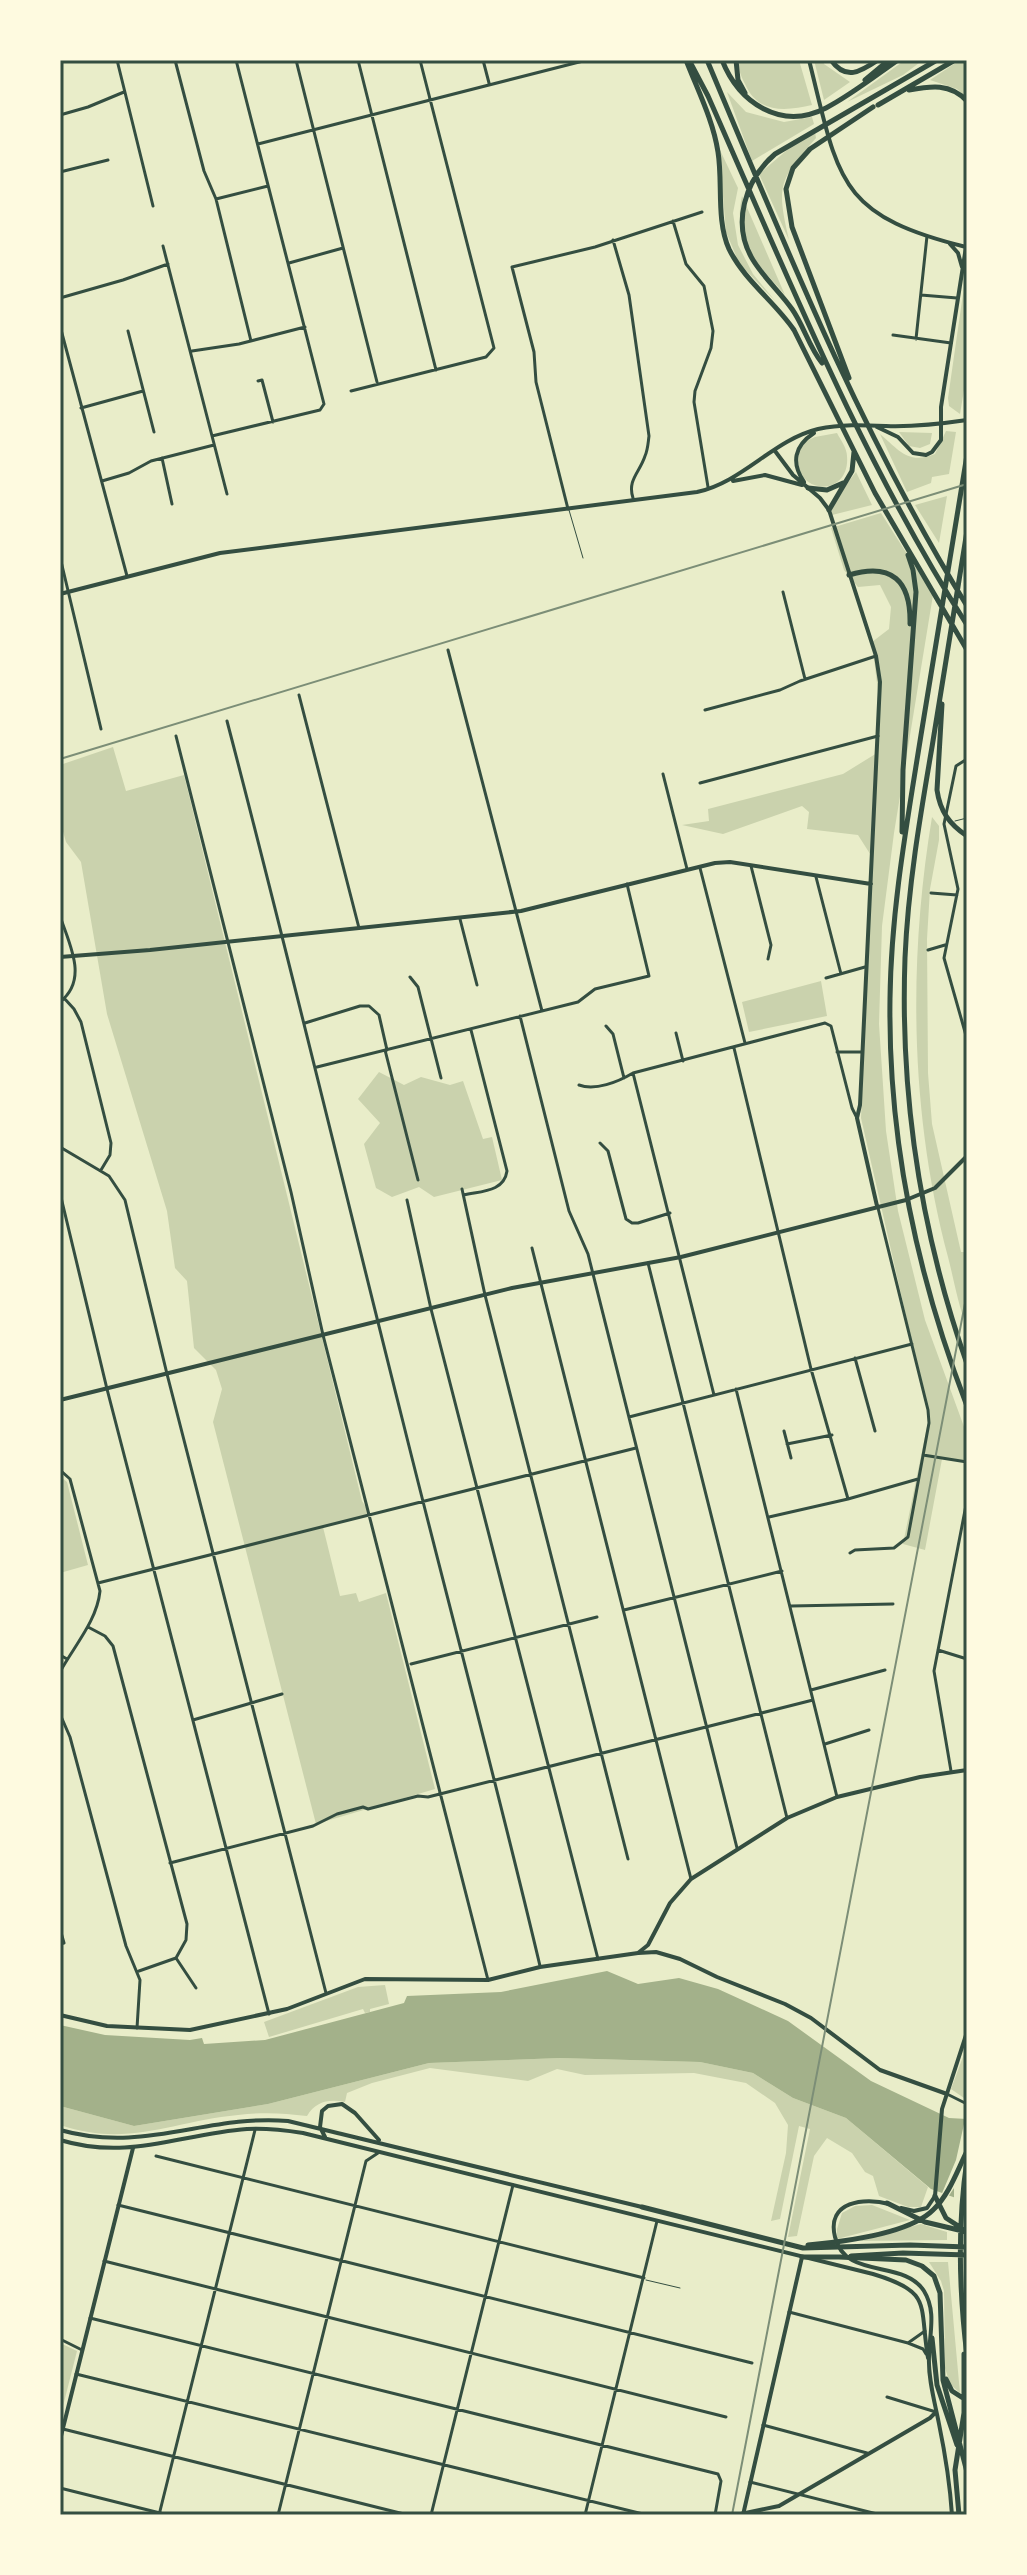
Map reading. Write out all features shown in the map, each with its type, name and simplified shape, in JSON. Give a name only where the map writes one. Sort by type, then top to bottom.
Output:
[{"type":"highway","points":[[687,60],[713,106],[829,371],[891,498],[928,565],[967,625]]},
{"type":"highway","points":[[687,60],[714,131],[720,170],[722,218],[728,246],[741,269],[779,309],[794,330],[909,558],[915,581],[902,792],[902,848]]},
{"type":"highway","points":[[707,60],[786,248],[860,409],[914,514],[967,606]]},
{"type":"highway","points":[[722,60],[738,89],[760,108],[785,116],[813,113],[826,108],[898,60]]},
{"type":"highway","points":[[736,60],[738,80],[760,108]]},
{"type":"highway","points":[[831,60],[838,69],[851,74],[859,73],[878,60]]},
{"type":"highway","points":[[862,84],[889,60]]},
{"type":"highway","points":[[829,371],[814,352],[792,309],[748,252],[743,231],[743,206],[750,185],[767,161],[788,146],[934,60]]},
{"type":"highway","points":[[860,409],[792,227],[786,189],[793,168],[810,149],[955,60]]},
{"type":"highway","points":[[904,91],[929,86],[946,88],[967,101]]},
{"type":"highway","points":[[829,510],[852,471],[854,451]]},
{"type":"highway","points":[[967,455],[902,848],[893,923],[890,1020],[893,1095],[906,1192],[926,1283],[967,1406]]},
{"type":"highway","points":[[808,488],[820,491],[834,489],[847,480]]},
{"type":"highway","points":[[887,515],[967,650]]},
{"type":"highway","points":[[967,531],[915,854],[906,950],[907,1082],[920,1187],[951,1314],[967,1364]]},
{"type":"highway","points":[[849,575],[879,571],[896,578],[907,592],[910,627],[906,725]]},
{"type":"highway","points":[[943,679],[937,790],[943,812],[950,823],[967,836]]},
{"type":"highway","points":[[791,2244],[840,2241],[923,2218],[939,2203],[967,2151]]},
{"type":"highway","points":[[959,2515],[955,2475],[966,2404],[960,2263],[967,2160]]},
{"type":"highway","points":[[935,2196],[946,2218],[967,2232]]},
{"type":"highway","points":[[887,2203],[925,2222],[967,2232]]},
{"type":"highway","points":[[642,2207],[815,2248],[967,2246]]},
{"type":"highway","points":[[839,2257],[903,2253],[967,2255]]},
{"type":"highway","points":[[802,2257],[896,2258],[928,2270],[940,2293],[942,2367],[967,2470]]},
{"type":"highway","points":[[964,2333],[967,2356]]},
{"type":"highway","points":[[932,2338],[937,2385],[967,2470]]},
{"type":"highway","points":[[942,2367],[952,2391],[966,2404]]},
{"type":"street","points":[[117,60],[153,206]]},
{"type":"street","points":[[175,60],[204,171],[216,199],[251,341]]},
{"type":"street","points":[[212,436],[320,410],[324,406],[236,60]]},
{"type":"street","points":[[296,60],[377,384]]},
{"type":"street","points":[[358,60],[436,370]]},
{"type":"street","points":[[351,391],[482,358],[492,352],[494,340],[476,285],[420,60]]},
{"type":"street","points":[[483,60],[489,85]]},
{"type":"street","points":[[258,144],[587,60]]},
{"type":"street","points":[[809,60],[840,171],[853,192],[871,210],[893,224],[967,245],[940,424],[941,440],[926,455],[913,453],[887,429]]},
{"type":"street","points":[[60,115],[125,92]]},
{"type":"street","points":[[60,172],[108,160]]},
{"type":"street","points":[[216,199],[268,186]]},
{"type":"street","points":[[568,509],[536,382],[534,352],[512,267],[702,212]]},
{"type":"street","points":[[673,221],[686,264],[704,286],[711,318],[711,348],[694,402],[709,489]]},
{"type":"street","points":[[916,339],[927,236]]},
{"type":"street","points":[[613,240],[629,295],[649,436],[645,458],[629,488],[633,498]]},
{"type":"street","points":[[948,242],[958,253],[963,271]]},
{"type":"street","points":[[163,246],[227,494]]},
{"type":"street","points":[[288,263],[343,248]]},
{"type":"street","points":[[60,298],[168,264]]},
{"type":"street","points":[[921,295],[959,299]]},
{"type":"street","points":[[60,326],[127,576]]},
{"type":"street","points":[[191,352],[305,327]]},
{"type":"street","points":[[128,331],[154,432]]},
{"type":"street","points":[[893,335],[951,343]]},
{"type":"street","points":[[258,381],[262,380],[273,422]]},
{"type":"street","points":[[81,408],[143,391]]},
{"type":"street","points":[[722,484],[805,434],[830,428],[872,425],[887,429],[967,420]]},
{"type":"street","points":[[808,488],[797,468],[796,452],[806,438],[830,428]]},
{"type":"street","points":[[102,481],[162,458],[214,445]]},
{"type":"street","points":[[775,451],[793,475],[829,510],[876,656],[880,682],[857,1118]]},
{"type":"street","points":[[162,458],[172,504]]},
{"type":"street","points":[[60,594],[220,553],[709,489],[745,477],[765,475],[783,478],[808,488]]},
{"type":"street","points":[[60,557],[101,729]]},
{"type":"street","points":[[783,592],[805,679]]},
{"type":"street","points":[[448,650],[542,1011]]},
{"type":"street","points":[[705,710],[780,690],[876,656]]},
{"type":"street","points":[[299,695],[359,928]]},
{"type":"street","points":[[227,721],[496,1780],[540,1967]]},
{"type":"street","points":[[176,736],[291,1192],[323,1335],[488,1980]]},
{"type":"street","points":[[700,783],[878,736]]},
{"type":"street","points":[[967,759],[956,766],[944,824],[958,881],[945,945],[946,966],[967,1039]]},
{"type":"street","points":[[663,774],[687,869]]},
{"type":"street","points":[[60,957],[283,937],[515,911],[722,862],[871,884]]},
{"type":"street","points":[[699,866],[745,1043]]},
{"type":"street","points":[[751,866],[771,945],[768,959]]},
{"type":"street","points":[[816,875],[841,974]]},
{"type":"street","points":[[316,1067],[578,1002],[595,989],[649,976],[627,884]]},
{"type":"street","points":[[931,893],[957,895]]},
{"type":"street","points":[[60,916],[73,956],[76,977],[62,1000],[74,1009],[81,1022],[111,1143],[110,1155],[101,1170]]},
{"type":"street","points":[[459,917],[477,985]]},
{"type":"street","points":[[928,950],[945,945]]},
{"type":"street","points":[[826,978],[865,967]]},
{"type":"street","points":[[410,977],[418,987],[441,1078]]},
{"type":"street","points":[[305,1023],[360,1006],[369,1006],[379,1015],[418,1180]]},
{"type":"street","points":[[520,1016],[569,1211],[593,1272],[737,1848]]},
{"type":"street","points":[[579,1085],[588,1089],[633,1073],[829,1023],[857,1118],[929,1417],[910,1532],[904,1543],[889,1549],[855,1550],[850,1553]]},
{"type":"street","points":[[606,1026],[613,1034],[624,1078]]},
{"type":"street","points":[[464,1195],[497,1187],[506,1176],[471,1029]]},
{"type":"street","points":[[676,1033],[683,1061]]},
{"type":"street","points":[[734,1048],[811,1369],[848,1499]]},
{"type":"street","points":[[837,1052],[861,1052]]},
{"type":"street","points":[[633,1073],[714,1395]]},
{"type":"street","points":[[600,1143],[608,1151],[626,1219],[638,1223],[670,1213]]},
{"type":"street","points":[[60,1147],[101,1170],[116,1183],[125,1200],[326,1993]]},
{"type":"street","points":[[60,1398],[541,1282],[681,1257],[925,1194],[943,1181],[967,1156]]},
{"type":"street","points":[[462,1189],[485,1295],[628,1859]]},
{"type":"street","points":[[60,1193],[107,1389],[269,2014]]},
{"type":"street","points":[[407,1200],[431,1309],[598,1959]]},
{"type":"street","points":[[532,1248],[691,1879]]},
{"type":"street","points":[[648,1263],[787,1818]]},
{"type":"street","points":[[629,1417],[912,1344]]},
{"type":"street","points":[[855,1358],[875,1431]]},
{"type":"street","points":[[736,1389],[837,1797]]},
{"type":"street","points":[[784,1431],[791,1458]]},
{"type":"street","points":[[787,1444],[832,1435]]},
{"type":"street","points":[[98,1583],[636,1448]]},
{"type":"street","points":[[923,1455],[967,1462]]},
{"type":"street","points":[[60,1470],[70,1479],[98,1583],[98,1605],[60,1672]]},
{"type":"street","points":[[769,1517],[918,1479]]},
{"type":"street","points":[[951,1771],[934,1678],[967,1500]]},
{"type":"street","points":[[624,1610],[782,1571]]},
{"type":"street","points":[[791,1606],[893,1604]]},
{"type":"street","points":[[409,1664],[597,1617]]},
{"type":"street","points":[[88,1627],[105,1636],[113,1646],[188,1932],[176,1958],[139,1971]]},
{"type":"street","points":[[938,1650],[967,1659]]},
{"type":"street","points":[[60,1655],[67,1659]]},
{"type":"street","points":[[811,1690],[885,1670]]},
{"type":"street","points":[[193,1720],[282,1694]]},
{"type":"street","points":[[170,1863],[313,1826],[337,1814],[363,1807],[368,1809],[418,1796],[442,1794],[813,1700]]},
{"type":"street","points":[[60,1714],[70,1737],[126,1946],[139,1971],[141,1987],[137,2028]]},
{"type":"street","points":[[825,1744],[869,1730]]},
{"type":"street","points":[[638,1953],[648,1945],[670,1903],[691,1879],[787,1818],[837,1797],[967,1770]]},
{"type":"street","points":[[60,1929],[62,1943]]},
{"type":"street","points":[[60,2015],[107,2026],[190,2030],[300,2005],[365,1979],[488,1980],[540,1967],[656,1952],[680,1959],[785,2004],[811,2018],[880,2070],[967,2104]]},
{"type":"street","points":[[176,1958],[196,1988]]},
{"type":"street","points":[[928,2358],[932,2338],[930,2304],[923,2288],[908,2277],[857,2263],[842,2253],[835,2238],[836,2220],[846,2206],[861,2200],[887,2203],[906,2210],[921,2210],[932,2204],[942,2109],[967,2032]]},
{"type":"street","points":[[325,2137],[320,2127],[322,2111],[342,2104],[349,2107],[371,2133],[385,2143]]},
{"type":"street","points":[[60,2130],[93,2137],[129,2139],[252,2120],[288,2121],[642,2207]]},
{"type":"street","points":[[160,2514],[255,2129]]},
{"type":"street","points":[[60,2140],[101,2147],[133,2148],[255,2129],[325,2137],[905,2285],[920,2303],[952,2515]]},
{"type":"street","points":[[60,2440],[133,2148]]},
{"type":"street","points":[[278,2515],[366,2161],[381,2152]]},
{"type":"street","points":[[156,2156],[644,2278]]},
{"type":"street","points":[[431,2515],[513,2185]]},
{"type":"street","points":[[118,2205],[752,2363]]},
{"type":"street","points":[[585,2515],[657,2221]]},
{"type":"street","points":[[743,2514],[802,2257]]},
{"type":"street","points":[[104,2261],[726,2417]]},
{"type":"street","points":[[789,2312],[908,2343],[923,2349],[928,2358]]},
{"type":"street","points":[[90,2318],[721,2476],[715,2515]]},
{"type":"street","points":[[908,2343],[925,2330]]},
{"type":"street","points":[[60,2339],[82,2350]]},
{"type":"street","points":[[76,2374],[647,2515]]},
{"type":"street","points":[[887,2397],[936,2412]]},
{"type":"street","points":[[736,2515],[779,2506],[936,2412]]},
{"type":"street","points":[[763,2425],[869,2454]]},
{"type":"street","points":[[63,2429],[408,2515]]},
{"type":"street","points":[[750,2482],[881,2515]]},
{"type":"street","points":[[60,2488],[168,2515]]},
{"type":"lane","points":[[568,509],[583,558]]},
{"type":"lane","points":[[944,824],[967,818]]},
{"type":"lane","points":[[644,2278],[680,2288]]},
{"type":"shaded area","points":[[739,60],[799,60],[812,105],[783,109],[757,101],[742,78]]},
{"type":"shaded area","points":[[814,60],[823,60],[824,64],[850,82],[824,100]]},
{"type":"shaded area","points":[[905,60],[923,60],[903,75],[847,102]]},
{"type":"shaded area","points":[[960,60],[967,60],[967,99],[957,89],[930,80]]},
{"type":"shaded area","points":[[727,92],[746,112],[784,122],[812,117],[814,124],[752,161]]},
{"type":"shaded area","points":[[815,132],[816,138],[794,164],[784,184],[783,206],[789,240],[759,174],[794,144]]},
{"type":"shaded area","points":[[719,148],[738,188],[733,213],[738,245],[753,274],[776,302],[739,263],[726,232]]},
{"type":"shaded area","points":[[742,196],[785,295],[757,262],[744,239],[740,212]]},
{"type":"shaded area","points":[[967,266],[967,372],[960,414],[949,406],[948,398]]},
{"type":"shaded area","points":[[946,431],[956,432],[949,474],[932,477],[931,483],[907,492],[880,434],[904,454],[918,458],[935,454]]},
{"type":"shaded area","points":[[899,432],[932,433],[930,444],[920,448],[909,446]]},
{"type":"shaded area","points":[[837,433],[847,453],[845,471],[839,481],[829,486],[809,482],[801,473],[798,460],[802,443]]},
{"type":"shaded area","points":[[856,472],[872,505],[832,515],[832,503]]},
{"type":"shaded area","points":[[947,496],[939,543],[915,505]]},
{"type":"shaded area","points":[[881,513],[933,595],[882,926],[879,1024],[886,1131],[898,1211],[925,1320],[967,1435],[967,1462],[942,1459],[925,1550],[903,1544],[929,1417],[861,1118],[872,857],[858,835],[807,829],[809,812],[802,806],[723,834],[682,825],[709,821],[708,809],[843,774],[877,753],[879,700],[872,642],[889,629],[891,607],[880,585],[858,587],[844,570],[831,528]]},
{"type":"shaded area","points":[[113,747],[126,791],[184,775],[362,1501],[371,1515],[323,1527],[340,1596],[356,1593],[359,1602],[386,1593],[435,1789],[316,1824],[213,1422],[222,1389],[216,1370],[194,1348],[187,1281],[175,1268],[167,1211],[107,1014],[81,862],[66,842],[60,821],[60,765]]},
{"type":"shaded area","points":[[932,817],[939,826],[939,840],[930,889],[927,939],[928,1073],[932,1124],[961,1252],[967,1252],[967,1327],[935,1203],[920,1093],[916,982],[924,872]]},
{"type":"shaded area","points":[[821,981],[827,1016],[749,1032],[742,1002]]},
{"type":"shaded area","points":[[379,1072],[404,1085],[421,1077],[450,1085],[463,1081],[483,1139],[492,1137],[502,1180],[434,1197],[419,1187],[392,1197],[376,1188],[364,1144],[380,1123],[358,1099]]},
{"type":"shaded area","points":[[60,1476],[67,1482],[88,1565],[60,1573]]},
{"type":"shaded area","points":[[607,1971],[638,1984],[679,1978],[718,1989],[788,2021],[871,2081],[949,2118],[967,2119],[967,2202],[931,2189],[846,2118],[793,2098],[753,2073],[700,2062],[560,2058],[429,2063],[268,2104],[134,2126],[60,2106],[60,2025],[105,2035],[202,2038],[204,2044],[265,2040],[404,2003],[407,1996],[501,1992]]},
{"type":"shaded area","points":[[385,1985],[389,2004],[370,2009],[370,2012],[365,2013],[363,2009],[269,2037],[264,2022],[358,1987]]},
{"type":"shaded area","points":[[967,2046],[967,2092],[964,2098],[951,2089]]},
{"type":"shaded area","points":[[560,2058],[700,2062],[753,2073],[793,2098],[846,2118],[928,2187],[921,2207],[908,2207],[879,2196],[873,2176],[865,2172],[852,2153],[827,2138],[814,2156],[797,2236],[788,2237],[810,2129],[799,2126],[780,2219],[771,2221],[786,2153],[788,2125],[775,2103],[746,2083],[694,2073],[585,2075],[557,2069],[528,2081],[430,2068],[372,2083],[347,2093],[345,2102],[319,2104],[307,2116],[247,2114],[129,2134],[107,2134],[60,2125],[60,2106],[134,2126],[268,2104],[429,2063]]},
{"type":"shaded area","points":[[872,2205],[910,2220],[837,2239],[842,2213],[855,2206]]},
{"type":"shaded area","points":[[921,2224],[947,2232],[947,2240],[859,2241]]},
{"type":"shaded area","points":[[929,2262],[948,2262],[960,2393],[950,2384],[945,2368],[944,2291]]},
{"type":"shaded area","points":[[60,2343],[77,2351],[60,2418]]},
{"type":"pier","points":[[966,2115],[967,2206],[954,2203],[954,2188],[946,2200],[940,2198],[956,2160]]},
{"type":"railway","points":[[60,759],[967,484]]},
{"type":"railway","points":[[732,2515],[967,1293]]}]
